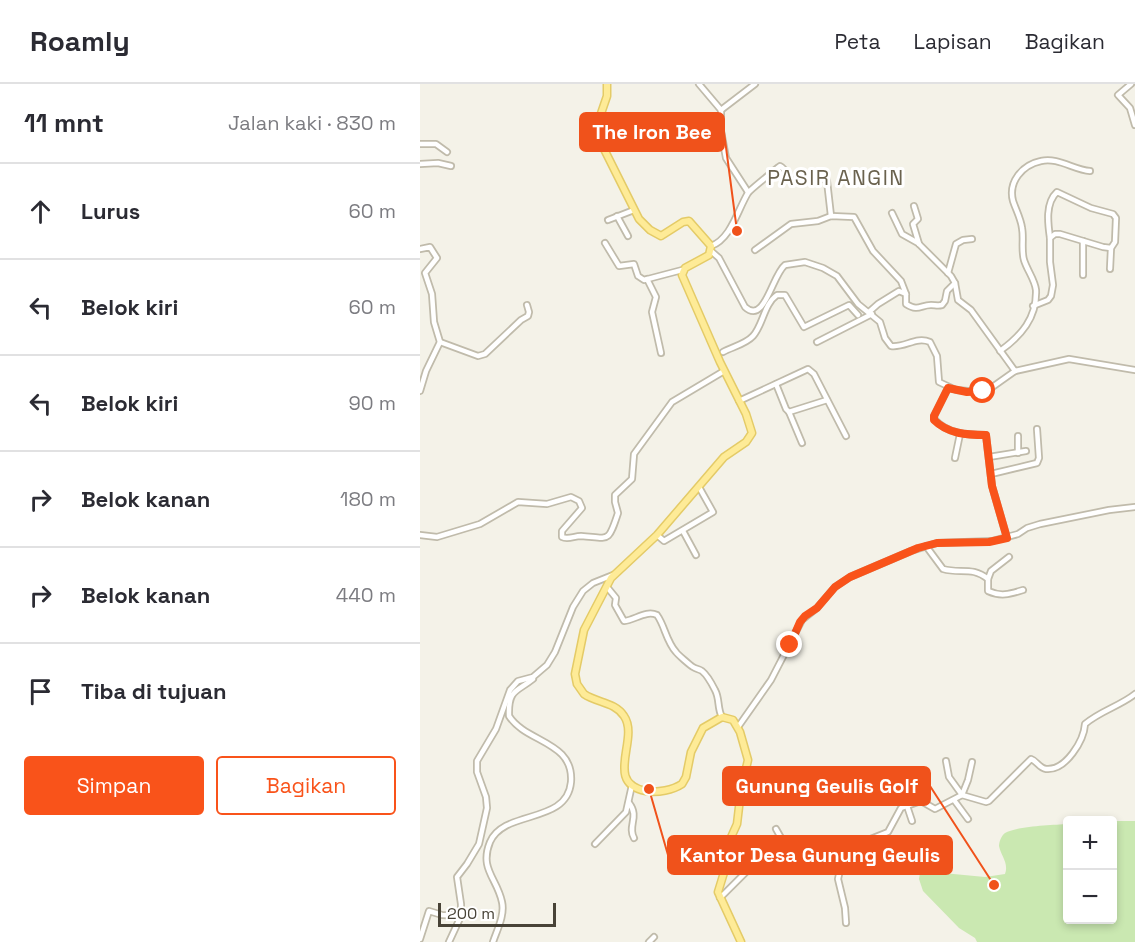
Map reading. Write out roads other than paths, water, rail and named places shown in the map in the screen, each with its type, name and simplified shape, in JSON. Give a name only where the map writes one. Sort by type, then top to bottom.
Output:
[{"type":"main road","points":[[607,84],[607,96],[595,133],[641,222],[658,236],[665,235],[683,222],[689,221],[711,248],[706,258],[682,270],[687,288],[750,424],[751,436],[744,444],[724,457],[657,535],[615,573],[585,626],[576,679],[584,694],[615,706],[626,718],[629,733],[624,769],[632,785],[640,790],[651,792],[680,785],[686,777],[691,752],[707,725],[722,717],[731,718],[738,727],[748,760],[741,790],[737,824],[728,844],[726,868],[718,891],[741,942]]},
{"type":"street","points":[[699,84],[721,110],[721,132],[726,158],[748,192]]},
{"type":"street","points":[[721,110],[755,84]]},
{"type":"street","points":[[1131,84],[1118,95],[1130,108],[1135,125]]},
{"type":"street","points":[[420,144],[436,144],[447,152]]},
{"type":"street","points":[[1000,351],[1015,341],[1025,330],[1031,317],[1036,288],[1024,260],[1022,226],[1012,195],[1015,180],[1026,166],[1041,161],[1055,161],[1090,171]]},
{"type":"street","points":[[420,164],[438,163],[451,166]]},
{"type":"street","points":[[831,216],[827,181],[819,177],[805,182],[794,181],[782,166],[748,192],[727,232],[711,248],[745,307],[752,312],[760,310],[780,269],[790,263],[798,262],[817,266],[837,276],[858,304],[880,322],[885,338],[891,346],[901,346],[922,340],[930,342],[938,356],[939,382],[948,388],[967,392],[983,391],[1015,371],[1061,360],[1072,359],[1135,370]]},
{"type":"street","points":[[1033,306],[1048,300],[1053,289],[1049,209],[1053,195],[1059,192],[1088,207],[1115,216],[1115,242],[1112,248],[1110,269]]},
{"type":"street","points":[[914,206],[918,219],[913,224],[919,244]]},
{"type":"street","points":[[608,220],[634,210]]},
{"type":"street","points":[[892,213],[902,234],[919,244],[948,273],[955,283],[958,300],[971,310],[1015,371]]},
{"type":"street","points":[[617,216],[628,236]]},
{"type":"street","points":[[755,250],[791,224],[818,221],[831,216],[854,217],[873,251],[901,281],[906,294],[906,304],[910,307],[920,309],[930,304],[940,306],[945,301],[947,291],[955,283]]},
{"type":"street","points":[[1050,238],[1058,234],[1112,248]]},
{"type":"street","points":[[948,273],[956,244],[972,239]]},
{"type":"street","points":[[1083,241],[1083,275]]},
{"type":"street","points":[[606,243],[619,265],[634,264],[638,276],[647,279],[682,270]]},
{"type":"street","points":[[420,249],[430,247],[437,258],[425,273],[432,294],[434,322],[440,342],[426,371],[420,391]]},
{"type":"street","points":[[647,279],[656,297],[652,312],[662,353]]},
{"type":"street","points":[[817,342],[871,313],[897,292],[901,291],[906,294]]},
{"type":"street","points":[[723,352],[751,339],[773,298],[782,295],[787,297],[804,327],[849,304],[858,315]]},
{"type":"street","points":[[440,342],[478,356],[486,354],[528,316],[527,305]]},
{"type":"street","points":[[760,310],[765,314]]},
{"type":"street","points":[[740,401],[808,369],[813,373],[846,436]]},
{"type":"street","points":[[420,535],[437,537],[480,524],[518,502],[547,504],[570,496],[579,501],[582,508],[562,531],[562,537],[565,539],[580,536],[603,539],[608,536],[618,513],[615,495],[632,479],[633,458],[644,438],[675,399],[724,371]]},
{"type":"street","points":[[776,384],[802,443]]},
{"type":"street","points":[[948,388],[934,420],[943,427],[960,434],[986,435],[992,486],[1007,538]]},
{"type":"street","points":[[789,412],[827,400]]},
{"type":"street","points":[[991,474],[1037,463],[1039,458],[1037,429]]},
{"type":"street","points":[[955,458],[960,434]]},
{"type":"street","points":[[1018,436],[1018,453]]},
{"type":"street","points":[[989,457],[1026,451]]},
{"type":"street","points":[[657,535],[664,541],[713,512],[699,487]]},
{"type":"street","points":[[738,727],[771,680],[800,622],[817,608],[835,587],[855,574],[937,543],[989,542],[1007,538],[1040,524],[1135,507]]},
{"type":"street","points":[[683,531],[696,555]]},
{"type":"street","points":[[926,546],[943,570],[977,572],[988,579]]},
{"type":"street","points":[[1009,557],[991,571],[987,591],[1005,596],[1023,590]]},
{"type":"street","points":[[493,942],[503,905],[486,863],[491,839],[507,825],[551,809],[566,795],[571,783],[569,766],[562,754],[551,745],[523,730],[508,716],[509,707],[515,690],[537,675],[555,652],[573,607],[583,591],[593,583],[615,573]]},
{"type":"street","points":[[607,587],[616,598],[615,605],[624,621],[630,621],[649,613],[657,615],[676,652],[686,658],[694,668],[701,670],[711,684],[718,697],[718,708],[722,717]]},
{"type":"street","points":[[449,942],[461,916],[457,877],[479,844],[487,806],[477,772],[477,761],[496,729],[512,686],[518,681],[537,675]]},
{"type":"street","points":[[946,761],[949,777],[962,795],[989,801],[1031,759],[1046,769],[1063,764],[1079,746],[1085,724],[1115,705],[1126,702],[1135,694]]},
{"type":"street","points":[[846,923],[838,879],[842,861],[851,856],[858,844],[888,832],[898,810],[921,801],[935,809],[962,795],[972,762]]},
{"type":"street","points":[[595,844],[626,812],[632,785]]},
{"type":"street","points":[[954,800],[968,819]]},
{"type":"street","points":[[629,802],[633,808],[634,818],[631,831],[634,838]]},
{"type":"street","points":[[907,806],[912,821]]},
{"type":"street","points":[[776,829],[784,843]]},
{"type":"street","points":[[720,898],[764,854],[784,843],[819,847],[842,861]]},
{"type":"street","points":[[727,854],[755,844]]},
{"type":"street","points":[[420,939],[425,914],[430,911],[442,915],[461,916]]},
{"type":"street","points":[[649,942],[654,937]]},
{"type":"place","name":"The Iron Bee","points":[[737,231]]},
{"type":"place","name":"Kantor Desa Gunung Geulis","points":[[649,789]]},
{"type":"place","name":"Gunung Geulis Golf","points":[[994,885]]},
{"type":"district","name":"PASIR ANGIN","points":[[836,177]]}]
